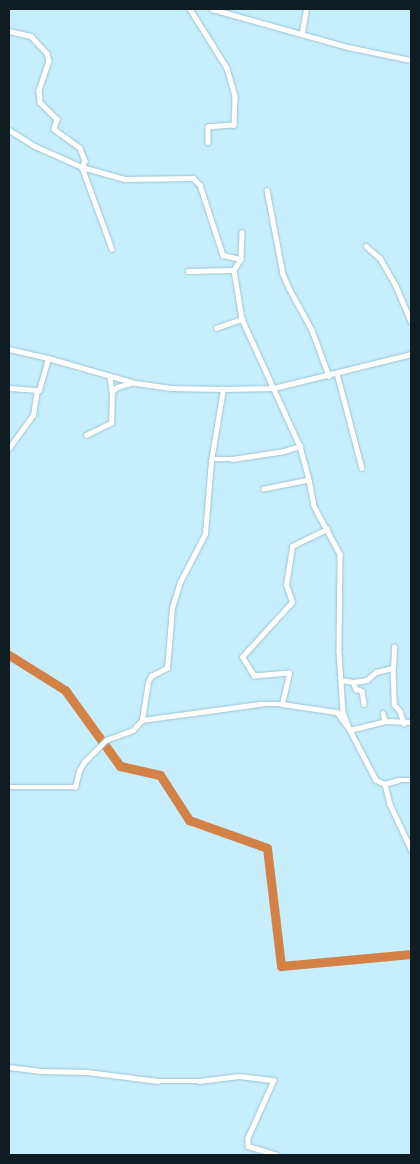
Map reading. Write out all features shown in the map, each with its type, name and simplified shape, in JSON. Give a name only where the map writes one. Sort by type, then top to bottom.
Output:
[{"type":"street","points":[[190,9],[226,68],[235,96],[234,125],[208,127],[208,142]]},
{"type":"street","points":[[212,9],[302,32],[348,47],[411,60]]},
{"type":"street","points":[[302,32],[306,9]]},
{"type":"street","points":[[9,31],[31,36],[47,53],[49,61],[39,90],[40,102],[56,119],[54,129],[80,148],[85,161],[82,167],[112,249]]},
{"type":"street","points":[[9,130],[35,146],[82,167],[124,179],[193,178],[200,185],[223,254],[241,259]]},
{"type":"street","points":[[267,190],[283,274],[312,330],[329,376]]},
{"type":"street","points":[[242,232],[241,259],[234,270],[242,319],[300,446],[314,506],[340,554],[339,652],[343,712],[350,730],[376,780],[385,784],[398,780],[411,780]]},
{"type":"street","points":[[366,246],[380,258],[396,286],[411,321]]},
{"type":"street","points":[[188,271],[234,270]]},
{"type":"street","points":[[216,328],[242,319]]},
{"type":"street","points":[[9,349],[133,382],[172,388],[223,389],[274,388],[329,376],[411,354]]},
{"type":"street","points":[[9,448],[33,415],[37,390],[39,390],[48,358]]},
{"type":"street","points":[[336,374],[362,468]]},
{"type":"street","points":[[86,435],[111,423],[112,392],[110,377]]},
{"type":"street","points":[[112,392],[118,387],[133,382]]},
{"type":"street","points":[[9,388],[37,390]]},
{"type":"street","points":[[9,787],[75,787],[79,771],[84,762],[106,740],[133,730],[142,720],[148,682],[151,676],[168,668],[172,608],[180,582],[204,534],[212,459],[223,389]]},
{"type":"street","points":[[212,459],[232,459],[284,452],[300,446]]},
{"type":"street","points":[[264,489],[309,480]]},
{"type":"street","points":[[282,704],[290,673],[254,676],[242,657],[292,602],[286,585],[292,546],[327,529]]},
{"type":"street","points":[[394,648],[394,704],[400,711],[404,722]]},
{"type":"street","points":[[342,680],[353,682],[367,680],[376,672],[393,668]]},
{"type":"street","points":[[353,682],[356,689],[362,691],[364,704]]},
{"type":"street","points":[[142,720],[261,704],[282,704],[337,712],[350,730]]},
{"type":"street","points":[[383,713],[385,721]]},
{"type":"street","points":[[350,730],[385,721],[411,722]]},
{"type":"street","points":[[385,784],[390,804],[411,849]]},
{"type":"street","points":[[9,1067],[43,1071],[87,1072],[157,1081],[199,1080],[239,1076],[274,1080],[248,1138],[248,1146],[277,1155]]},
{"type":"waterway","points":[[9,655],[65,690],[120,766],[160,775],[189,820],[267,848],[281,966],[411,954]]}]
